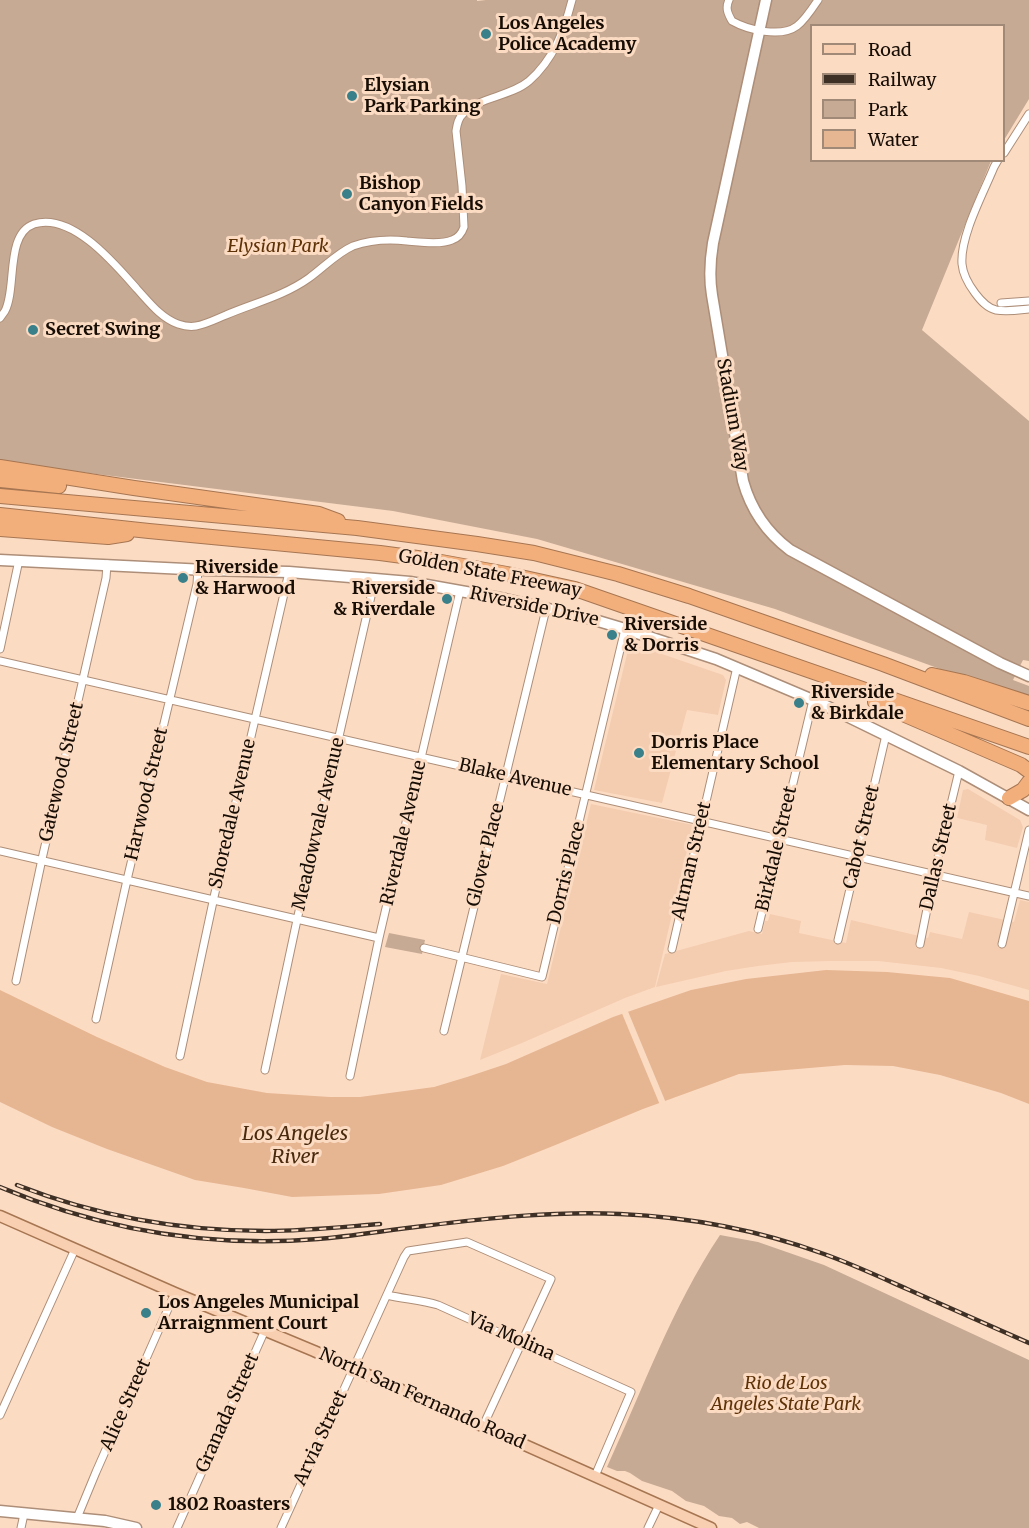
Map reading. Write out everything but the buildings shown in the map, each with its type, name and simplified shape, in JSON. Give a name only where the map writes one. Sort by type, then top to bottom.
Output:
[{"type":"highway","points":[[0,467],[319,514],[357,528]]},
{"type":"highway","points":[[0,480],[130,494],[162,492]]},
{"type":"highway","name":"Golden State Freeway","points":[[0,496],[357,528],[534,554],[618,574],[689,596],[883,664],[1029,719]]},
{"type":"highway","name":"Golden State Freeway","points":[[0,515],[380,553],[507,574],[575,589],[1029,747]]},
{"type":"highway","points":[[0,529],[108,537],[150,531]]},
{"type":"highway","points":[[883,664],[964,682],[1029,703]]},
{"type":"highway","points":[[797,666],[1021,765],[1029,771]]},
{"type":"highway","points":[[1009,798],[1023,790],[1029,783]]},
{"type":"main road","name":"Stadium Way","points":[[766,0],[713,243],[709,277],[747,495],[764,526],[790,550],[1000,663],[1029,676]]},
{"type":"main road","name":"Riverside Drive","points":[[0,560],[289,572],[410,582],[505,599],[588,618],[625,628],[736,667],[813,700],[959,771],[1029,810]]},
{"type":"main road","name":"North San Fernando Road","points":[[0,1216],[354,1368],[711,1528]]},
{"type":"main road","points":[[0,1511],[77,1518],[129,1527]]},
{"type":"street","points":[[0,318],[10,295],[15,254],[21,234],[29,226],[43,222],[66,227],[94,244],[163,315],[175,323],[187,326],[212,321],[296,286],[352,247],[376,240],[432,242],[452,240],[464,228],[457,122],[463,113],[476,105],[516,90],[545,65],[558,43],[572,0]]},
{"type":"street","points":[[729,0],[727,12],[732,21],[759,30],[780,33],[796,27],[809,14],[818,0]]},
{"type":"street","points":[[1005,151],[1029,114]]},
{"type":"street","points":[[997,162],[965,236],[962,263],[970,286],[988,308],[999,311],[1029,309]]},
{"type":"street","points":[[1001,303],[1029,301]]},
{"type":"street","points":[[0,649],[19,560]]},
{"type":"street","name":"Gatewood Street","points":[[16,981],[106,578],[107,564]]},
{"type":"street","name":"Harwood Street","points":[[96,1019],[198,569]]},
{"type":"street","name":"Shoredale Avenue","points":[[180,1056],[213,900],[289,572]]},
{"type":"street","name":"Meadowvale Avenue","points":[[265,1070],[375,579]]},
{"type":"street","name":"Riverdale Avenue","points":[[350,1076],[379,938],[460,591]]},
{"type":"street","name":"Glover Place","points":[[444,1031],[546,609]]},
{"type":"street","name":"Dorris Place","points":[[461,957],[542,977],[625,628]]},
{"type":"street","name":"Blake Avenue","points":[[0,660],[1029,896]]},
{"type":"street","name":"Altman Street","points":[[672,949],[736,667]]},
{"type":"street","name":"Birkdale Street","points":[[758,929],[813,700]]},
{"type":"street","name":"Cabot Street","points":[[838,940],[886,735]]},
{"type":"street","name":"Dallas Street","points":[[920,944],[959,771]]},
{"type":"street","points":[[1002,944],[1029,830]]},
{"type":"street","points":[[0,851],[379,938]]},
{"type":"street","points":[[424,948],[461,957]]},
{"type":"street","name":"Arvia Street","points":[[281,1528],[408,1251],[467,1242],[551,1279],[522,1342]]},
{"type":"street","points":[[0,1415],[75,1249]]},
{"type":"street","name":"Alice Street","points":[[77,1518],[175,1293]]},
{"type":"street","name":"Via Molina","points":[[387,1295],[438,1305],[631,1392],[595,1476]]},
{"type":"street","name":"Granada Street","points":[[177,1528],[265,1330]]},
{"type":"street","points":[[483,1426],[522,1342]]},
{"type":"street","points":[[648,1528],[659,1505]]},
{"type":"street","points":[[21,1528],[24,1514]]},
{"type":"shaded area","name":"Dorris Place Elementary School","points":[[633,644],[723,675],[726,680],[718,715],[687,710],[662,803],[594,790],[629,646]]},
{"type":"shaded area","points":[[968,789],[1020,820],[1023,827],[1017,848],[985,840],[987,825],[957,818],[963,790]]},
{"type":"shaded area","points":[[591,804],[693,825],[655,987],[480,1060],[501,974],[547,984]]},
{"type":"shaded area","points":[[1020,900],[1029,902],[1029,990],[941,968],[878,961],[792,962],[726,971],[656,987],[665,954],[749,931],[762,934],[765,921],[768,921],[770,914],[801,921],[799,933],[846,943],[851,920],[928,938],[930,932],[962,939],[969,912],[1014,922]]},
{"type":"green space","name":"Elysian Park","points":[[0,0],[1029,0],[1029,99],[1005,138],[1005,24],[810,24],[810,162],[991,162],[922,330],[1029,421],[1029,661],[1023,660],[1013,680],[1029,686],[1029,699],[775,609],[537,539],[393,511],[0,462]]},
{"type":"green space","points":[[389,933],[425,940],[422,954],[385,947]]},
{"type":"green space","name":"Rio de Los Angeles State Park","points":[[720,1235],[758,1242],[824,1265],[1029,1360],[1029,1528],[759,1528],[747,1522],[740,1524],[732,1518],[719,1516],[704,1506],[686,1501],[672,1491],[642,1481],[625,1471],[607,1467],[673,1319]]},
{"type":"water","name":"Los Angeles River","points":[[826,970],[887,972],[950,978],[1029,1001],[1029,1104],[940,1075],[893,1066],[845,1065],[739,1074],[643,1109],[503,1166],[441,1185],[379,1194],[292,1197],[195,1180],[52,1127],[0,1102],[0,990],[97,1037],[165,1067],[207,1082],[267,1093],[360,1097],[434,1087],[467,1077],[506,1064],[613,1017],[691,990],[746,979]]},
{"type":"pier","points":[[627,1009],[666,1103],[660,1105],[621,1011]]},
{"type":"railway","points":[[17,1185],[77,1205],[170,1225],[280,1231],[380,1224]]},
{"type":"railway","points":[[0,1187],[77,1215],[116,1225],[195,1238],[236,1241],[318,1239],[472,1220],[546,1214],[596,1213],[672,1218],[724,1226],[774,1238],[824,1254],[1029,1343]]},
{"type":"place","name":"Los Angeles Police Academy","points":[[486,34]]},
{"type":"place","name":"Elysian Park Parking","points":[[352,96]]},
{"type":"place","name":"Bishop Canyon Fields","points":[[347,194]]},
{"type":"place","name":"Secret Swing","points":[[33,330]]},
{"type":"place","name":"Riverside & Harwood","points":[[183,578]]},
{"type":"place","name":"Riverside & Riverdale","points":[[447,599]]},
{"type":"place","name":"Riverside & Dorris","points":[[612,635]]},
{"type":"place","name":"Riverside & Birkdale","points":[[799,703]]},
{"type":"place","name":"Dorris Place Elementary School","points":[[639,753]]},
{"type":"place","name":"Los Angeles Municipal Arraignment Court","points":[[146,1313]]},
{"type":"place","name":"1802 Roasters","points":[[156,1505]]}]
